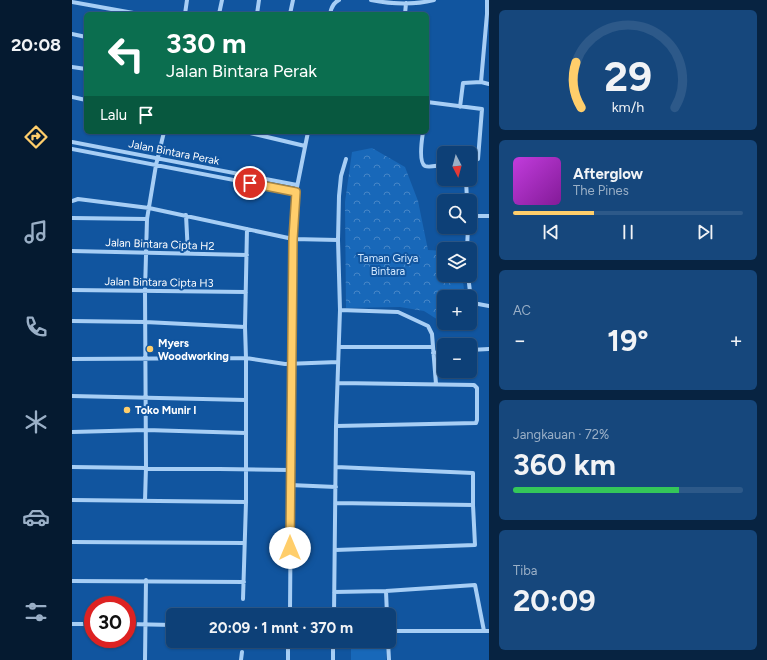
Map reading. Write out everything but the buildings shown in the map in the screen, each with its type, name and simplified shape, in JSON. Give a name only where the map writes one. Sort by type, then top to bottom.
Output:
[{"type":"street","points":[[185,12],[187,0]]},
{"type":"street","points":[[219,12],[222,0]]},
{"type":"street","points":[[257,12],[260,0]]},
{"type":"street","points":[[290,12],[293,0]]},
{"type":"street","points":[[371,0],[406,3],[434,0]]},
{"type":"street","points":[[482,82],[488,27],[487,0]]},
{"type":"street","points":[[331,12],[336,1]]},
{"type":"street","points":[[72,2],[128,12]]},
{"type":"street","points":[[405,12],[406,3]]},
{"type":"street","points":[[72,34],[84,37]]},
{"type":"street","points":[[72,67],[84,69]]},
{"type":"street","points":[[460,107],[463,83],[482,82],[489,84]]},
{"type":"street","points":[[72,98],[84,100]]},
{"type":"street","points":[[429,102],[460,107],[481,108],[477,160]]},
{"type":"street","points":[[145,501],[145,291],[147,219],[157,158],[163,134]]},
{"type":"street","points":[[254,134],[305,146]]},
{"type":"street","points":[[290,608],[293,239],[296,192],[308,134]]},
{"type":"street","points":[[422,134],[421,162],[427,167],[437,166]]},
{"type":"street","name":"Jalan Bintara Perak","points":[[72,142],[297,185]]},
{"type":"street","name":"Jalan Bintara Perak","points":[[72,149],[296,192]]},
{"type":"street","points":[[334,608],[336,426],[339,383],[338,362],[340,310],[338,240],[340,186],[346,159]]},
{"type":"street","points":[[219,177],[220,170]]},
{"type":"street","points":[[72,201],[78,199],[148,208],[293,239],[338,240]]},
{"type":"street","points":[[186,215],[188,254]]},
{"type":"street","points":[[477,216],[489,216]]},
{"type":"street","points":[[72,218],[147,219]]},
{"type":"street","points":[[243,600],[246,502],[245,327],[247,228]]},
{"type":"street","name":"Jalan Bintara Cipta H2","points":[[72,250],[247,255]]},
{"type":"street","points":[[469,282],[471,300],[473,303],[489,306]]},
{"type":"street","name":"Jalan Bintara Cipta H3","points":[[72,290],[246,292]]},
{"type":"street","points":[[340,310],[391,311],[404,314],[428,326],[432,334],[436,384]]},
{"type":"street","points":[[72,321],[145,322],[245,327]]},
{"type":"street","points":[[339,347],[432,347]]},
{"type":"street","points":[[477,350],[489,349]]},
{"type":"street","points":[[433,353],[437,353]]},
{"type":"street","points":[[72,359],[246,358],[292,364],[338,362]]},
{"type":"street","points":[[336,426],[477,422],[477,388],[474,386],[339,383]]},
{"type":"street","points":[[72,396],[246,400]]},
{"type":"street","points":[[72,432],[146,430],[246,433]]},
{"type":"street","points":[[72,467],[290,470]]},
{"type":"street","points":[[335,550],[475,545],[472,473],[336,467]]},
{"type":"street","points":[[290,486],[336,487]]},
{"type":"street","points":[[72,500],[246,502]]},
{"type":"street","points":[[335,503],[473,505]]},
{"type":"street","points":[[72,542],[244,543]]},
{"type":"street","points":[[72,581],[146,580],[244,582]]},
{"type":"street","points":[[145,660],[146,580]]},
{"type":"street","points":[[334,592],[386,591],[475,585],[487,631],[396,631]]},
{"type":"street","points":[[386,591],[387,608]]},
{"type":"street","points":[[72,624],[84,624]]},
{"type":"street","points":[[136,624],[166,625]]},
{"type":"street","points":[[288,648],[288,660]]},
{"type":"street","points":[[333,648],[333,660]]},
{"type":"street","points":[[388,648],[388,660]]},
{"type":"street","points":[[241,660],[242,652]]},
{"type":"green space","name":"Taman Griya Bintara","points":[[372,148],[405,167],[418,201],[428,250],[437,251],[437,282],[463,282],[464,290],[437,290],[437,319],[424,311],[400,307],[346,308],[345,202],[352,152]]},
{"type":"green space","points":[[351,648],[387,648],[386,660],[351,660]]},
{"type":"place","name":"Myers Woodworking","points":[[150,349]]},
{"type":"place","name":"Toko Munir I","points":[[127,410]]},
{"type":"route","points":[[250,183],[296,192],[293,239],[290,548]]}]
